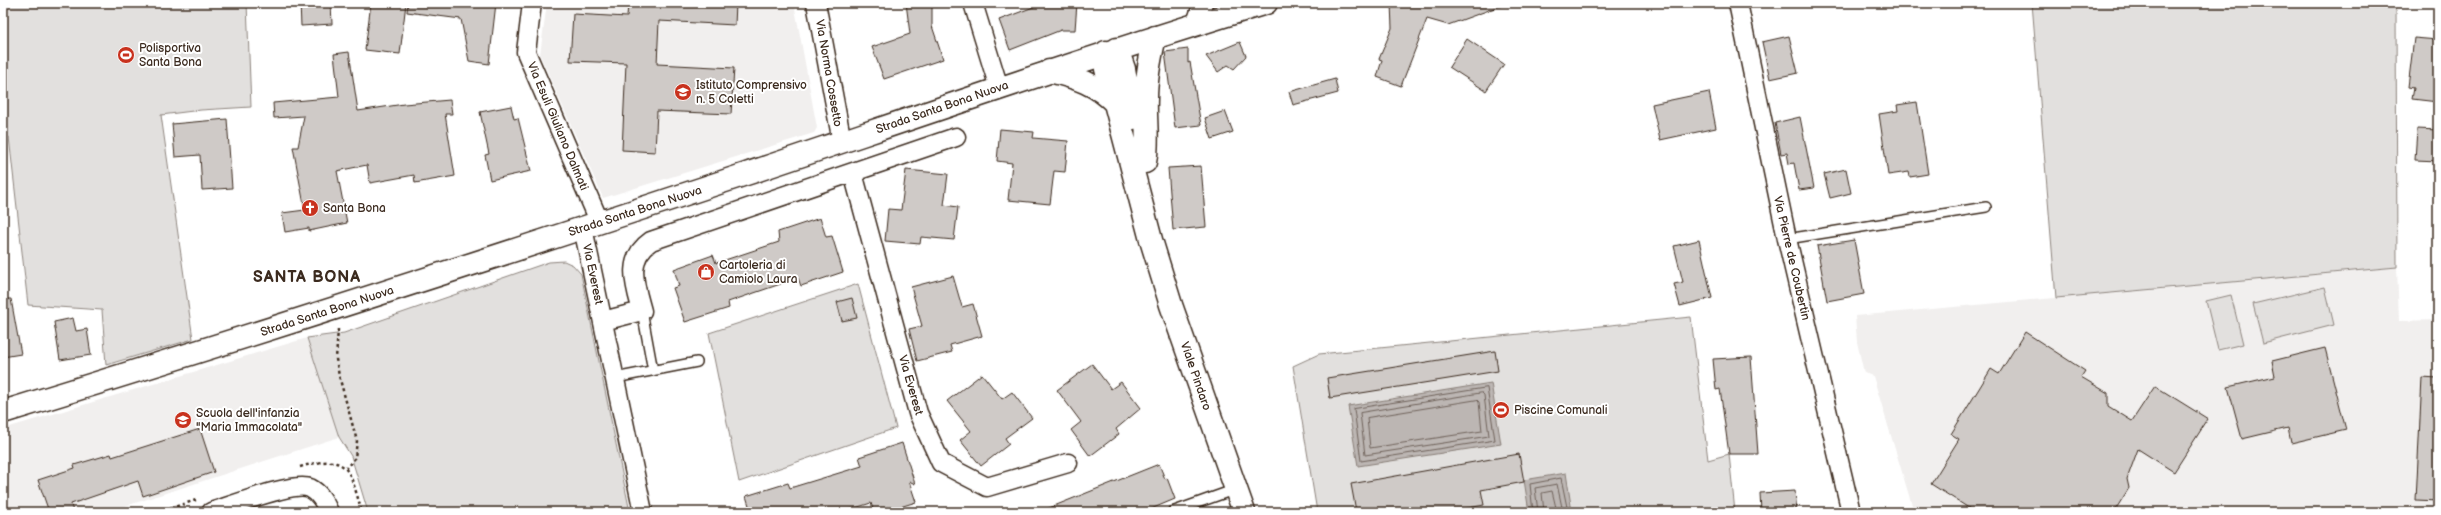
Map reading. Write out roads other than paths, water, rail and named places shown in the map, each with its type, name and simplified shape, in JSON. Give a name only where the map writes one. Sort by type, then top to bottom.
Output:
[{"type":"street","name":"Via Esuli Giuliano Dalmati","points":[[532,3],[526,52],[591,225]]},
{"type":"street","name":"Via Norma Cossetto","points":[[816,3],[842,142]]},
{"type":"street","points":[[973,3],[998,88]]},
{"type":"street","points":[[1195,25],[1203,3]]},
{"type":"street","name":"Strada Santa Bona Nuova","points":[[3,412],[320,314],[842,142],[1112,50],[1266,3]]},
{"type":"street","name":"Via Pierre de Coubertin","points":[[1738,3],[1787,239],[1851,512]]},
{"type":"street","name":"Viale Pindaro","points":[[1151,240],[1145,162],[1147,149],[1146,100],[1148,64],[1155,37]]},
{"type":"street","name":"Viale Pindaro","points":[[1112,50],[1124,69],[1138,142],[1145,162]]},
{"type":"street","name":"Viale Pindaro","points":[[1112,50],[1106,69],[1151,240],[1171,305],[1244,512]]},
{"type":"street","points":[[1049,71],[1086,81],[1105,93],[1116,104]]},
{"type":"street","points":[[642,311],[633,273],[635,258],[642,247],[651,241],[956,137]]},
{"type":"street","name":"Via Everest","points":[[852,173],[918,414],[941,463],[987,487],[1068,463]]},
{"type":"street","name":"Via Everest","points":[[591,225],[602,321],[643,512]]},
{"type":"street","name":"Via Everest","points":[[602,321],[642,311]]},
{"type":"street","points":[[211,512],[289,488],[310,488],[320,496],[329,512]]},
{"type":"lane","points":[[1787,239],[1986,207]]},
{"type":"lane","points":[[642,311],[653,371]]},
{"type":"lane","points":[[615,378],[697,362]]},
{"type":"lane","points":[[1172,512],[1236,489]]},
{"type":"water","points":[[1491,383],[1501,444],[1358,466],[1348,406]]},
{"type":"water","points":[[1566,473],[1572,512],[1529,512],[1524,480]]},
{"type":"place","name":"Polisportiva Santa Bona","points":[[126,55]]},
{"type":"place","name":"Istituto Comprensivo n. 5 Coletti","points":[[683,92]]},
{"type":"place","name":"Santa Bona","points":[[310,208]]},
{"type":"place","name":"Cartoleria di Camiolo Laura","points":[[706,272]]},
{"type":"place","name":"Piscine Comunali","points":[[1501,410]]},
{"type":"place","name":"Scuola dell'infanzia \"Maria Immacolata\"","points":[[183,420]]},
{"type":"district","name":"SANTA BONA","points":[[307,276]]}]
